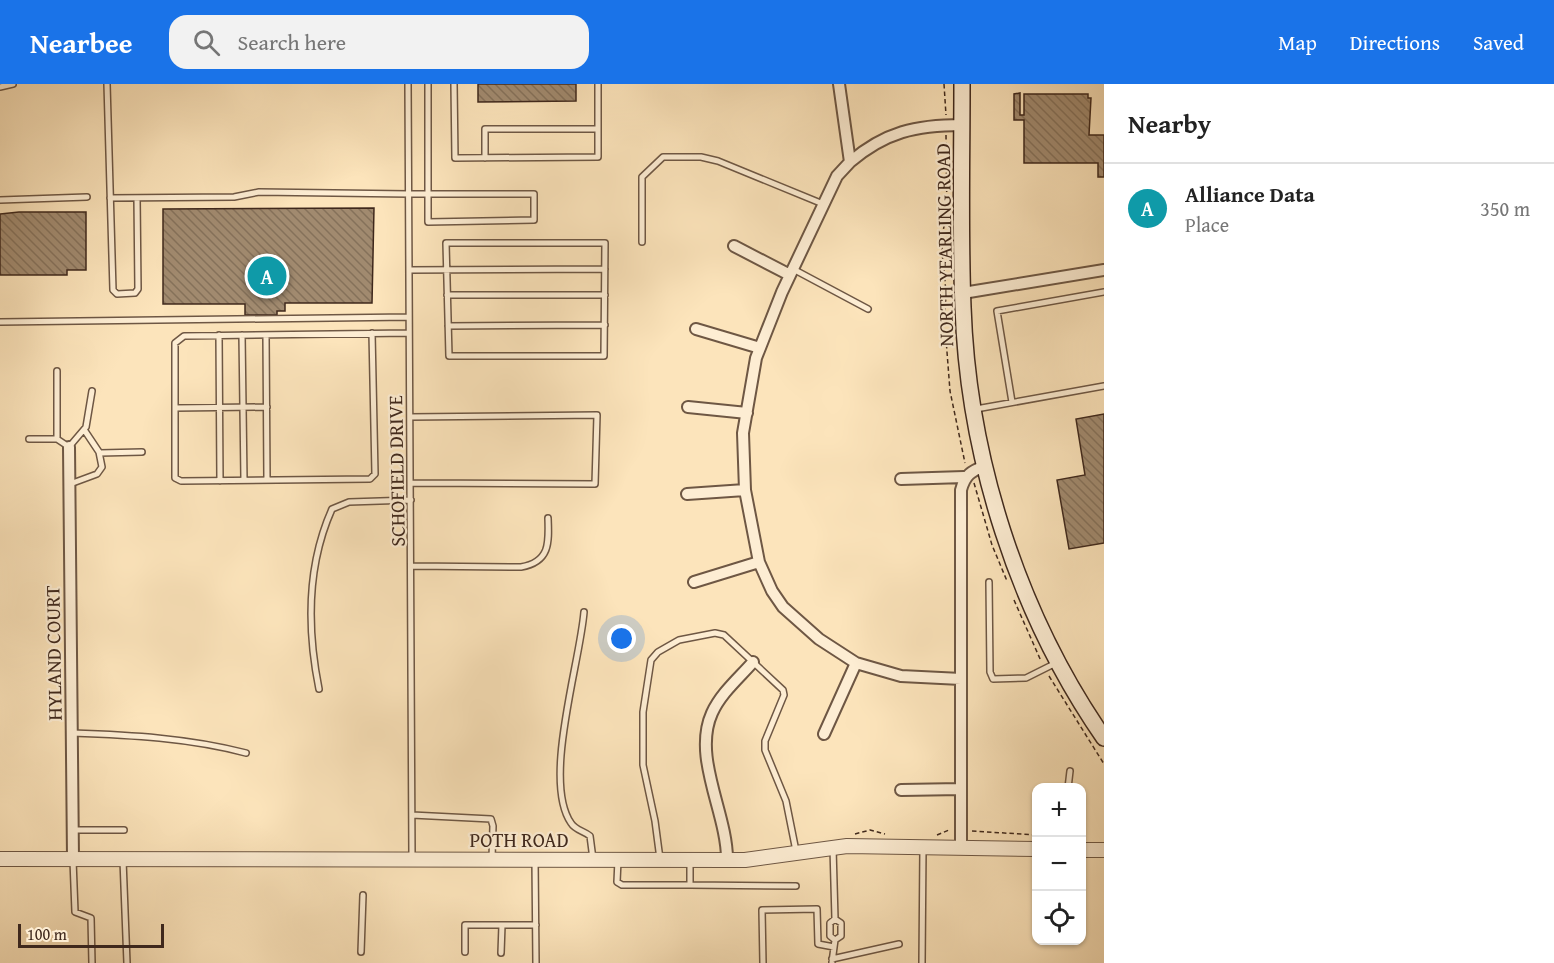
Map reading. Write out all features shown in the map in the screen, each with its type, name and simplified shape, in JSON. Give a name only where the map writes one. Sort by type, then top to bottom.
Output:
[{"type":"main road","name":"NORTH YEARLING ROAD","points":[[962,84],[963,293],[974,410],[985,465],[1012,557],[1059,662],[1104,738]]},
{"type":"street","points":[[839,84],[850,162]]},
{"type":"street","points":[[961,680],[901,676],[856,663],[819,639],[783,607],[772,591],[759,561],[745,490],[743,433],[760,348],[791,272],[837,176],[850,162],[880,139],[896,133],[934,126],[962,125]]},
{"type":"street","points":[[734,246],[791,272]]},
{"type":"street","points":[[963,293],[1104,270]]},
{"type":"street","points":[[696,329],[760,348]]},
{"type":"street","points":[[688,407],[747,413]]},
{"type":"street","name":"HYLAND COURT","points":[[69,447],[73,858]]},
{"type":"street","points":[[901,479],[964,477],[985,465]]},
{"type":"street","points":[[961,847],[961,490],[964,477]]},
{"type":"street","points":[[687,494],[745,490]]},
{"type":"street","points":[[694,582],[759,561]]},
{"type":"street","points":[[727,859],[724,823],[706,753],[708,729],[719,701],[753,662]]},
{"type":"street","points":[[824,734],[856,663]]},
{"type":"street","points":[[901,790],[961,789]]},
{"type":"street","name":"POTH ROAD","points":[[0,859],[690,860],[763,858],[833,847],[923,845],[1032,849]]},
{"type":"street","points":[[1086,850],[1104,850]]},
{"type":"lane","points":[[0,87],[13,84]]},
{"type":"lane","points":[[107,84],[113,290],[117,294],[135,293],[138,289],[137,198]]},
{"type":"lane","name":"SCHOFIELD DRIVE","points":[[408,84],[412,858]]},
{"type":"lane","points":[[110,198],[234,197],[260,192],[409,194],[428,194],[534,194],[534,220],[428,222],[428,194],[428,84]]},
{"type":"lane","points":[[454,84],[455,158],[598,158],[598,84]]},
{"type":"lane","points":[[485,158],[485,129],[598,129]]},
{"type":"lane","points":[[642,242],[642,177],[663,157],[701,157],[718,160],[825,205]]},
{"type":"lane","points":[[0,200],[87,197]]},
{"type":"lane","points":[[446,243],[605,243],[604,356],[449,356],[446,270],[446,243]]},
{"type":"lane","points":[[409,270],[605,269]]},
{"type":"lane","points":[[791,272],[868,309]]},
{"type":"lane","points":[[1012,402],[997,311],[1104,292]]},
{"type":"lane","points":[[447,295],[605,295]]},
{"type":"lane","points":[[0,322],[409,317]]},
{"type":"lane","points":[[448,327],[604,325]]},
{"type":"lane","points":[[372,333],[375,474],[370,479],[181,481],[175,478],[175,343],[184,336],[219,335],[266,335],[372,333],[409,333]]},
{"type":"lane","points":[[219,335],[220,481]]},
{"type":"lane","points":[[242,335],[244,480]]},
{"type":"lane","points":[[266,335],[267,480]]},
{"type":"lane","points":[[57,371],[57,439]]},
{"type":"lane","points":[[974,410],[1104,386]]},
{"type":"lane","points":[[28,439],[57,439],[69,447],[85,431],[92,391]]},
{"type":"lane","points":[[175,408],[267,407]]},
{"type":"lane","points":[[410,417],[597,415],[595,484],[411,483]]},
{"type":"lane","points":[[70,484],[101,470],[100,453],[85,431]]},
{"type":"lane","points":[[100,453],[142,452]]},
{"type":"lane","points":[[319,689],[314,663],[314,567],[319,538],[332,509],[349,502],[411,501]]},
{"type":"lane","points":[[412,566],[521,567],[535,564],[545,553],[547,546],[548,518]]},
{"type":"lane","points":[[988,582],[990,672],[993,680],[1026,678],[1059,662]]},
{"type":"lane","points":[[584,612],[560,768],[566,813],[575,828],[590,836],[593,859]]},
{"type":"lane","points":[[660,860],[655,821],[643,765],[643,712],[651,660],[658,652],[679,640],[716,633],[724,635],[783,690],[784,695],[765,741],[765,750],[786,801],[796,853]]},
{"type":"lane","points":[[72,733],[138,736],[219,746],[246,753]]},
{"type":"lane","points":[[1069,783],[1070,771]]},
{"type":"lane","points":[[412,815],[490,819],[493,826],[492,858]]},
{"type":"lane","points":[[73,831],[124,830]]},
{"type":"lane","points":[[922,963],[923,845]]},
{"type":"lane","points":[[833,847],[835,919],[830,926],[830,936],[835,944]]},
{"type":"lane","points":[[73,858],[75,912],[91,918],[92,963]]},
{"type":"lane","points":[[123,858],[127,963]]},
{"type":"lane","points":[[535,859],[536,963]]},
{"type":"lane","points":[[618,859],[617,882],[622,885],[796,886]]},
{"type":"lane","points":[[690,860],[690,885]]},
{"type":"lane","points":[[361,952],[363,895]]},
{"type":"lane","points":[[763,963],[762,910],[818,909],[818,944],[835,944]]},
{"type":"lane","points":[[835,919],[842,926],[832,961],[899,944]]},
{"type":"lane","points":[[465,952],[465,925],[536,925]]},
{"type":"lane","points":[[501,953],[502,925]]},
{"type":"building","points":[[478,84],[576,84],[576,101],[478,102]]},
{"type":"building","points":[[1020,93],[1020,115],[1024,115],[1024,94],[1088,94],[1088,98],[1091,98],[1089,135],[1104,135],[1104,177],[1098,177],[1098,163],[1024,163],[1024,120],[1014,120],[1014,94]]},
{"type":"building","points":[[374,208],[372,303],[285,303],[285,311],[277,311],[277,315],[245,315],[245,304],[163,304],[163,209]]},
{"type":"building","points":[[86,212],[86,270],[67,270],[67,275],[0,275],[0,214]]},
{"type":"building","points":[[1104,414],[1104,543],[1069,549],[1057,480],[1085,475],[1076,419]]},
{"type":"place","name":"Alliance Data","points":[[267,276]]}]
